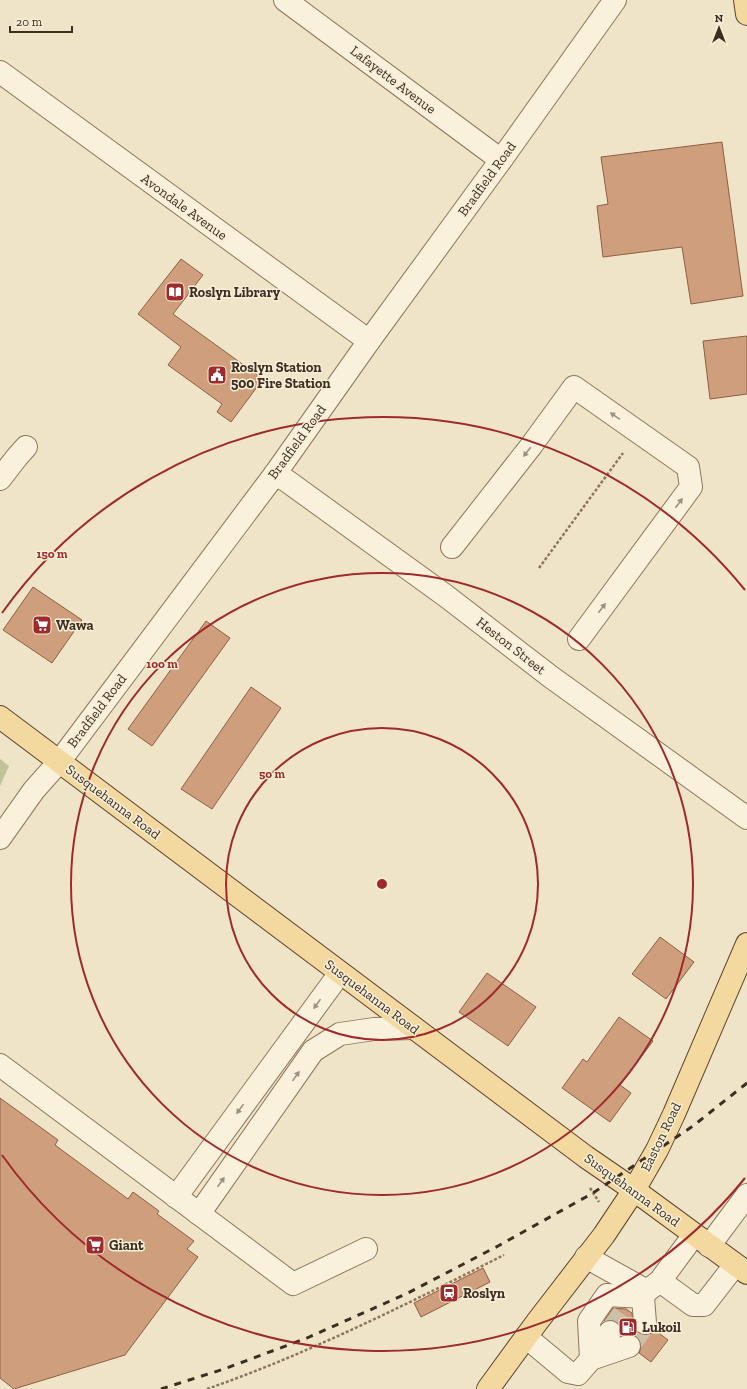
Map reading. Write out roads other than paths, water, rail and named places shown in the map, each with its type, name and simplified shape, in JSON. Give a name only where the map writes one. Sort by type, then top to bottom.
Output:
[{"type":"main road","points":[[745,0],[747,14]]},
{"type":"main road","name":"Susquehanna Road","points":[[1,720],[586,1157],[634,1190],[741,1269]]},
{"type":"main road","name":"Easton Road","points":[[488,1389],[604,1235],[634,1190],[657,1150],[674,1114],[747,944]]},
{"type":"street","name":"Lafayette Avenue","points":[[286,0],[501,160]]},
{"type":"street","name":"Bradfield Road","points":[[3,825],[59,762],[275,474],[615,0]]},
{"type":"street","name":"Avondale Avenue","points":[[0,72],[369,341]]},
{"type":"street","points":[[452,547],[531,446],[574,387],[688,467],[691,487],[579,639]]},
{"type":"street","points":[[0,479],[26,447]]},
{"type":"street","name":"Heston Street","points":[[275,474],[287,481],[439,591],[550,676],[747,818]]},
{"type":"street","points":[[176,1197],[340,973]]},
{"type":"street","points":[[199,1214],[313,1051],[340,1034],[374,1030],[414,1028]]},
{"type":"street","points":[[0,1065],[293,1284],[366,1249]]},
{"type":"street","points":[[645,1323],[644,1294],[702,1240],[747,1195]]},
{"type":"street","points":[[586,1257],[644,1294]]},
{"type":"street","points":[[591,1359],[589,1320],[607,1295],[644,1294],[693,1305],[704,1305],[741,1269]]},
{"type":"street","points":[[526,1337],[568,1372],[578,1374],[591,1359],[610,1332]]},
{"type":"street","points":[[591,1359],[629,1346]]},
{"type":"tunnel","points":[[610,1332],[627,1309]]},
{"type":"tunnel","points":[[629,1346],[645,1323]]},
{"type":"railway","points":[[161,1389],[224,1369],[307,1338],[408,1293],[498,1246],[593,1193],[693,1126],[747,1083]]},
{"type":"place","name":"Roslyn Library","points":[[175,292]]},
{"type":"place","name":"Roslyn Station 500 Fire Station","points":[[217,375]]},
{"type":"place","name":"Wawa","points":[[42,625]]},
{"type":"place","name":"Giant","points":[[95,1245]]},
{"type":"place","name":"Roslyn","points":[[449,1293]]},
{"type":"place","name":"Lukoil","points":[[628,1327]]}]
